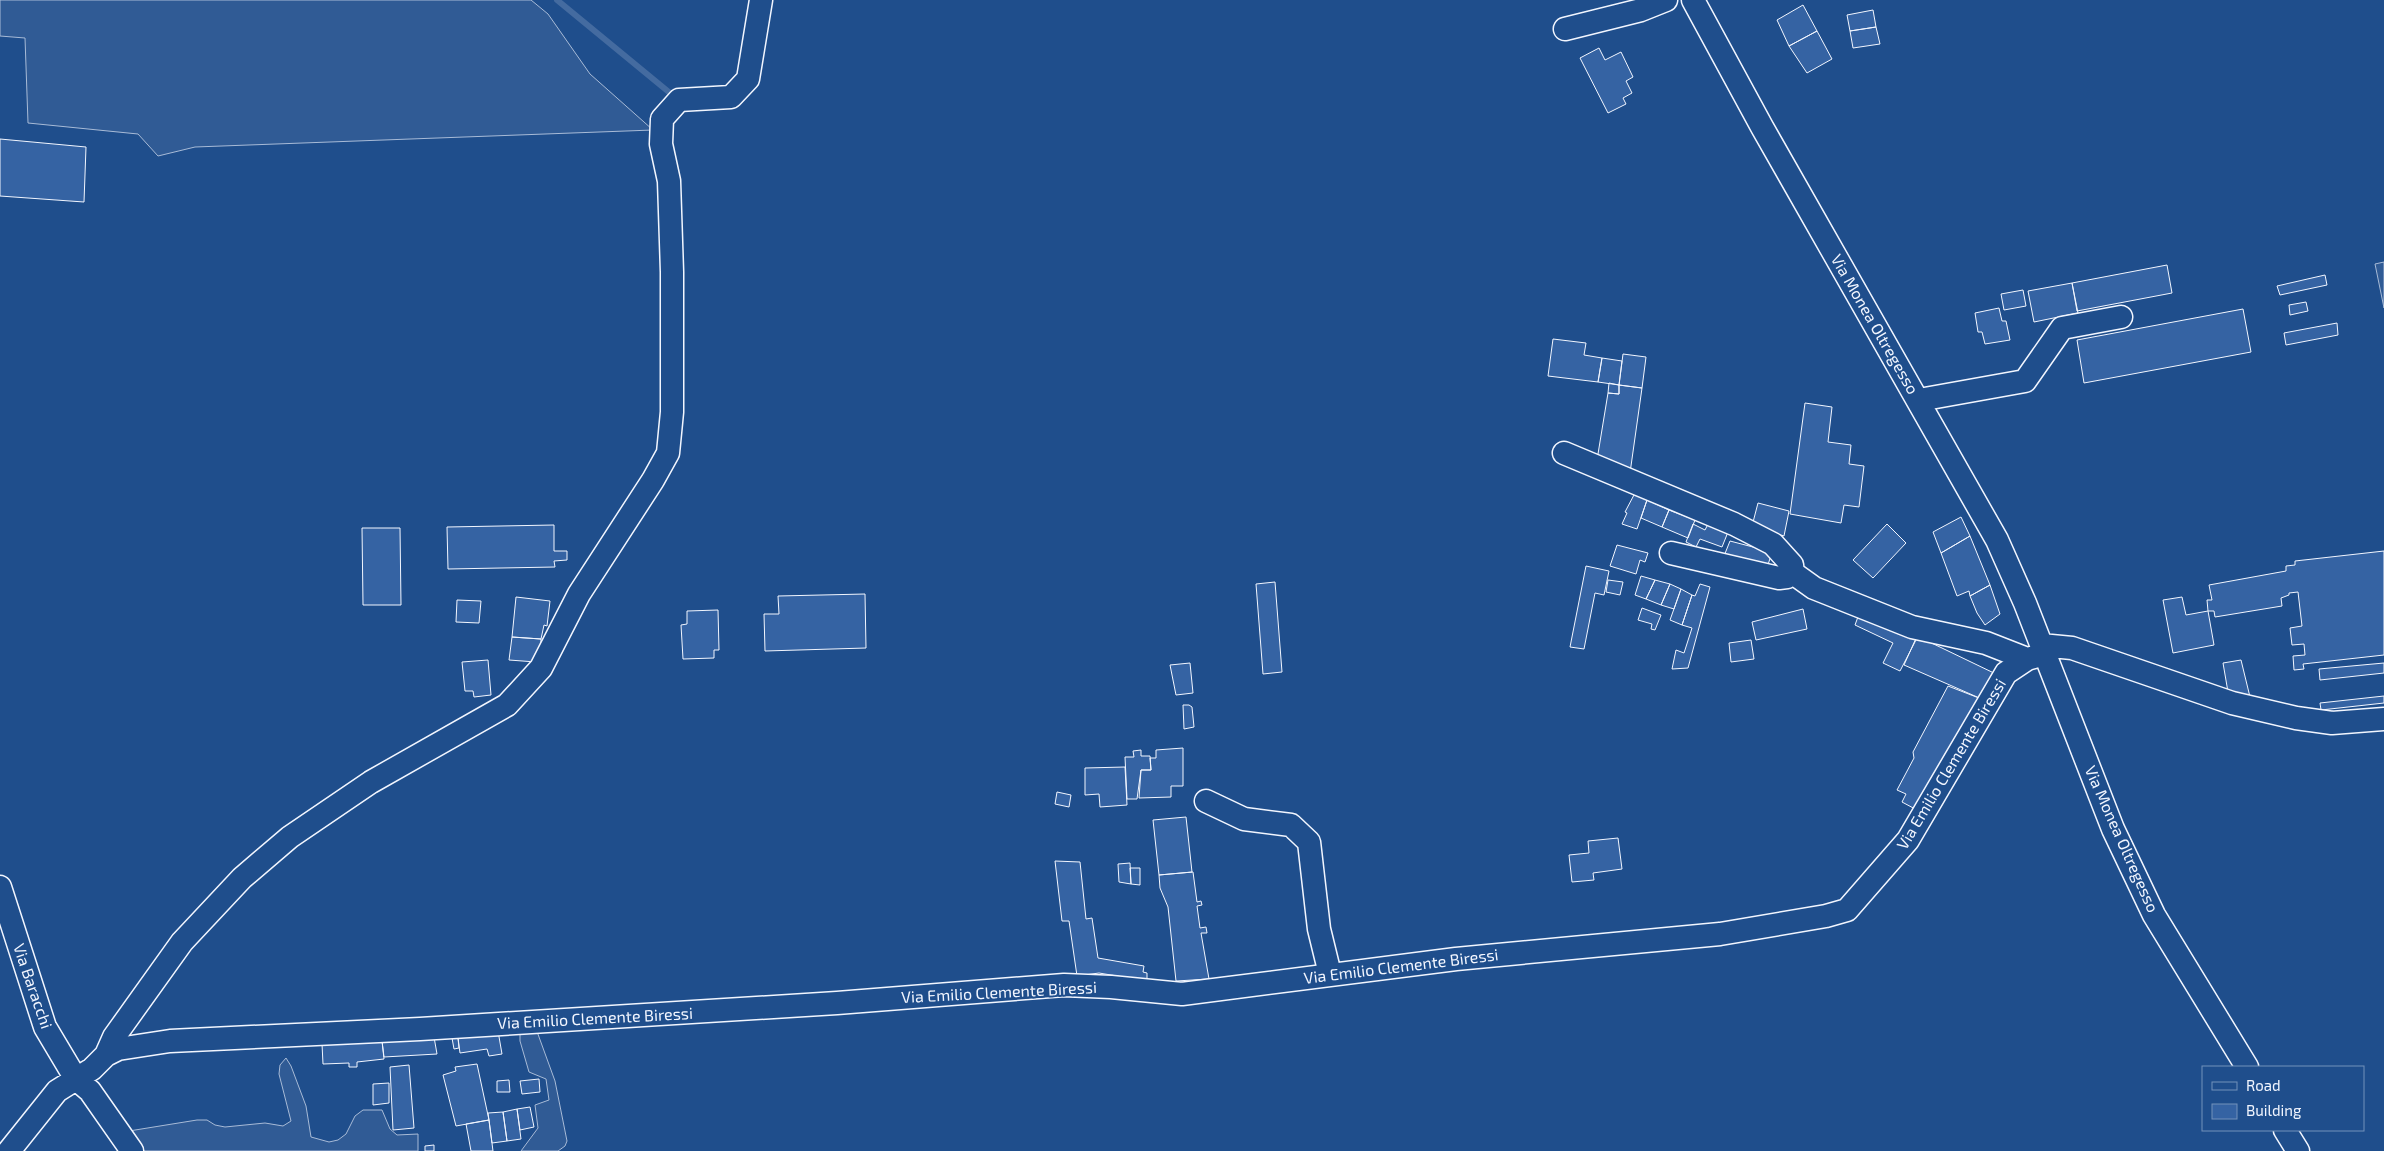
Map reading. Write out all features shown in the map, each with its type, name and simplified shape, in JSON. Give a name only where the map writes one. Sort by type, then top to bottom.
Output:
[{"type":"street","name":"Via Emilio Clemente Biressi","points":[[106,1055],[114,1037],[182,942],[242,878],[290,836],[371,782],[507,705],[541,668],[579,594],[653,480],[668,453],[672,412],[672,272],[669,181],[661,144],[662,119],[679,100],[731,97],[748,79],[761,0]]},
{"type":"street","points":[[1565,29],[1641,10],[1666,0]]},
{"type":"street","name":"Via Monea Oltregesso","points":[[1693,0],[1767,136],[1997,540],[2038,652],[2113,829],[2154,915],[2246,1066]]},
{"type":"street","points":[[1919,400],[2025,381],[2062,328],[2121,317]]},
{"type":"street","points":[[1564,453],[1734,524],[1773,544],[1792,565],[1793,573],[1814,588],[1912,626],[1986,643],[2003,651],[2038,652],[2072,648],[2232,702],[2296,718],[2332,723],[2384,719]]},
{"type":"street","points":[[1671,554],[1779,578],[1788,577],[1793,573]]},
{"type":"street","points":[[2003,651],[2006,673]]},
{"type":"street","name":"Via Emilio Clemente Biressi","points":[[9,1151],[57,1091],[76,1079],[106,1055],[118,1049],[170,1041],[420,1029],[837,1003],[1064,985],[1111,986],[1182,994],[1465,958],[1720,934],[1826,916],[1847,910],[1908,840],[2006,673],[2038,652]]},
{"type":"street","points":[[1206,801],[1244,819],[1291,825],[1309,842],[1319,929],[1330,974]]},
{"type":"street","name":"Via Baracchi","points":[[0,887],[45,1027],[76,1079],[90,1091],[132,1151]]},
{"type":"street","points":[[2286,1131],[2298,1151]]},
{"type":"shaded area","points":[[0,0],[531,0],[548,14],[590,74],[653,130],[195,147],[158,156],[138,134],[28,123],[25,38],[0,36]]},
{"type":"shaded area","points":[[2384,262],[2384,308],[2375,264]]},
{"type":"shaded area","points":[[535,1026],[555,1081],[567,1141],[565,1146],[558,1151],[521,1151],[538,1128],[535,1105],[549,1100],[546,1079],[529,1072],[520,1041],[520,1035],[524,1030]]},
{"type":"shaded area","points":[[286,1058],[291,1066],[306,1106],[311,1137],[329,1142],[338,1140],[346,1134],[355,1116],[363,1110],[382,1110],[390,1129],[397,1135],[418,1134],[418,1151],[143,1151],[129,1131],[197,1120],[207,1120],[215,1125],[225,1127],[265,1123],[283,1126],[291,1121],[279,1074],[280,1065]]},
{"type":"building","points":[[1803,5],[1817,31],[1789,46],[1777,20]]},
{"type":"building","points":[[1873,10],[1876,27],[1850,31],[1847,15]]},
{"type":"building","points":[[1876,27],[1880,44],[1853,48],[1850,31]]},
{"type":"building","points":[[1817,31],[1832,59],[1807,73],[1789,46]]},
{"type":"building","points":[[1599,48],[1605,60],[1621,52],[1633,77],[1626,81],[1632,93],[1623,98],[1626,104],[1608,113],[1580,58]]},
{"type":"building","points":[[0,139],[86,147],[84,202],[0,196]]},
{"type":"building","points":[[2167,265],[2172,293],[2077,311],[2072,283]]},
{"type":"building","points":[[2325,275],[2327,285],[2280,295],[2277,286]]},
{"type":"building","points":[[2072,283],[2078,313],[2034,322],[2028,291]]},
{"type":"building","points":[[2023,290],[2026,306],[2004,310],[2001,294]]},
{"type":"building","points":[[2306,302],[2308,311],[2290,315],[2289,305]]},
{"type":"building","points":[[1999,308],[2002,321],[2006,321],[2010,340],[1985,344],[1982,332],[1978,332],[1975,313]]},
{"type":"building","points":[[2243,309],[2251,352],[2084,383],[2077,340]]},
{"type":"building","points":[[2337,323],[2338,335],[2286,345],[2284,333]]},
{"type":"building","points":[[1553,339],[1586,343],[1584,355],[1602,358],[1598,382],[1548,376]]},
{"type":"building","points":[[1623,354],[1646,357],[1642,388],[1619,385]]},
{"type":"building","points":[[1602,358],[1622,361],[1619,385],[1598,382]]},
{"type":"building","points":[[1609,383],[1619,385],[1619,394],[1608,393]]},
{"type":"building","points":[[1619,385],[1642,388],[1630,473],[1597,460],[1608,393],[1619,394]]},
{"type":"building","points":[[1805,403],[1832,407],[1828,442],[1851,445],[1849,464],[1864,466],[1859,507],[1844,505],[1841,523],[1790,514]]},
{"type":"building","points":[[1635,493],[1647,500],[1637,529],[1622,524],[1627,513],[1625,512]]},
{"type":"building","points":[[1647,500],[1669,510],[1662,527],[1641,518]]},
{"type":"building","points":[[1758,503],[1789,511],[1784,536],[1752,526]]},
{"type":"building","points":[[1669,510],[1695,520],[1688,538],[1662,527]]},
{"type":"building","points":[[1961,517],[1970,536],[1941,553],[1933,532]]},
{"type":"building","points":[[1693,524],[1705,530],[1708,524],[1728,532],[1722,547],[1700,539],[1696,547],[1686,542]]},
{"type":"building","points":[[1887,524],[1906,543],[1873,578],[1853,560]]},
{"type":"building","points":[[554,525],[554,551],[567,551],[567,560],[554,561],[555,567],[448,569],[447,527]]},
{"type":"building","points":[[362,528],[400,528],[401,605],[363,605]]},
{"type":"building","points":[[1970,536],[1990,585],[1970,596],[1969,591],[1957,596],[1941,553]]},
{"type":"building","points":[[1730,541],[1772,552],[1767,568],[1724,556]]},
{"type":"building","points":[[1617,545],[1648,553],[1645,562],[1640,560],[1636,574],[1610,566]]},
{"type":"building","points":[[2384,551],[2384,655],[2303,664],[2304,669],[2294,670],[2293,656],[2305,655],[2304,644],[2292,645],[2290,628],[2302,626],[2298,592],[2289,593],[2289,595],[2281,598],[2282,606],[2215,617],[2214,611],[2208,611],[2207,600],[2212,600],[2209,585],[2286,571],[2286,566],[2295,565],[2295,561]]},
{"type":"building","points":[[1586,566],[1609,571],[1604,595],[1595,593],[1584,649],[1570,647]]},
{"type":"building","points":[[1641,576],[1655,580],[1646,599],[1635,595]]},
{"type":"building","points":[[1608,580],[1623,582],[1620,595],[1606,592]]},
{"type":"building","points":[[1655,580],[1670,584],[1661,605],[1646,599]]},
{"type":"building","points":[[1275,582],[1282,672],[1263,674],[1256,584]]},
{"type":"building","points":[[1670,584],[1681,589],[1674,609],[1661,605]]},
{"type":"building","points":[[1700,584],[1710,587],[1688,668],[1672,669],[1676,650],[1684,653],[1692,628],[1682,625],[1692,595],[1695,596]]},
{"type":"building","points":[[1990,585],[2000,614],[1985,625],[1977,613],[1970,596]]},
{"type":"building","points":[[1681,589],[1692,595],[1682,625],[1670,620]]},
{"type":"building","points":[[865,594],[866,648],[765,651],[764,614],[779,614],[778,596]]},
{"type":"building","points":[[516,597],[550,601],[547,626],[544,625],[541,639],[512,637]]},
{"type":"building","points":[[2182,597],[2186,615],[2208,611],[2214,645],[2173,653],[2163,600]]},
{"type":"building","points":[[457,600],[481,601],[479,623],[456,622]]},
{"type":"building","points":[[1642,608],[1661,615],[1655,630],[1651,629],[1652,624],[1638,620]]},
{"type":"building","points":[[1803,609],[1807,629],[1756,640],[1752,622]]},
{"type":"building","points":[[718,610],[719,650],[714,650],[714,658],[683,659],[681,625],[687,624],[687,611]]},
{"type":"building","points":[[1859,614],[1917,638],[1900,671],[1883,663],[1893,643],[1855,625]]},
{"type":"building","points":[[1917,636],[1998,675],[1984,700],[1904,665]]},
{"type":"building","points":[[512,637],[541,639],[541,654],[536,662],[509,660]]},
{"type":"building","points":[[1751,640],[1754,659],[1731,662],[1729,643]]},
{"type":"building","points":[[488,660],[491,695],[474,697],[473,691],[465,691],[462,662]]},
{"type":"building","points":[[2241,660],[2250,697],[2228,692],[2223,663]]},
{"type":"building","points":[[1190,663],[1193,693],[1176,695],[1170,665]]},
{"type":"building","points":[[2384,663],[2384,673],[2320,680],[2319,669]]},
{"type":"building","points":[[1948,686],[1984,700],[1917,810],[1902,802],[1906,794],[1897,790],[1914,758],[1913,752]]},
{"type":"building","points":[[2384,696],[2384,703],[2321,710],[2320,703]]},
{"type":"building","points":[[1183,705],[1192,707],[1194,727],[1184,729]]},
{"type":"building","points":[[1183,748],[1183,786],[1171,786],[1171,797],[1139,798],[1141,770],[1151,770],[1150,758],[1156,758],[1156,750]]},
{"type":"building","points":[[1141,750],[1141,756],[1150,756],[1151,770],[1141,770],[1137,799],[1127,799],[1125,757],[1134,757],[1133,751]]},
{"type":"building","points":[[1125,767],[1127,805],[1100,807],[1099,794],[1085,795],[1085,768]]},
{"type":"building","points":[[1057,792],[1071,795],[1069,807],[1055,804]]},
{"type":"building","points":[[1186,817],[1192,872],[1159,875],[1153,820]]},
{"type":"building","points":[[1618,838],[1622,869],[1593,873],[1594,880],[1572,882],[1569,855],[1589,853],[1588,841]]},
{"type":"building","points":[[1055,861],[1080,862],[1086,919],[1092,918],[1098,958],[1144,966],[1143,972],[1147,973],[1147,981],[1099,973],[1077,976],[1069,921],[1062,921]]},
{"type":"building","points":[[1130,863],[1131,884],[1119,882],[1118,864]]},
{"type":"building","points":[[1130,868],[1140,868],[1140,885],[1131,884]]},
{"type":"building","points":[[1193,872],[1197,902],[1201,901],[1202,905],[1197,906],[1200,928],[1206,927],[1207,933],[1201,933],[1209,979],[1176,981],[1168,907],[1160,888],[1159,875]]},
{"type":"building","points":[[498,1031],[502,1054],[489,1056],[487,1049],[460,1053],[458,1038]]},
{"type":"building","points":[[434,1037],[437,1054],[384,1057],[382,1041]]},
{"type":"building","points":[[452,1038],[458,1038],[459,1048],[454,1049]]},
{"type":"building","points":[[382,1041],[384,1059],[357,1062],[357,1067],[349,1067],[349,1063],[323,1064],[322,1044]]},
{"type":"building","points":[[477,1064],[489,1120],[456,1126],[443,1075],[456,1071],[455,1067]]},
{"type":"building","points":[[409,1065],[414,1128],[393,1130],[390,1067]]},
{"type":"building","points":[[539,1079],[540,1092],[522,1094],[520,1081]]},
{"type":"building","points":[[509,1080],[510,1092],[497,1092],[497,1081]]},
{"type":"building","points":[[389,1083],[389,1103],[373,1105],[373,1084]]},
{"type":"building","points":[[530,1107],[534,1127],[520,1130],[517,1109]]},
{"type":"building","points":[[517,1109],[521,1139],[507,1141],[503,1112]]},
{"type":"building","points":[[503,1112],[507,1141],[492,1143],[488,1113]]},
{"type":"building","points":[[489,1120],[493,1151],[471,1151],[466,1124]]},
{"type":"building","points":[[434,1145],[434,1151],[425,1151],[425,1146]]},
{"type":"waterway","points":[[557,0],[670,93]]}]
